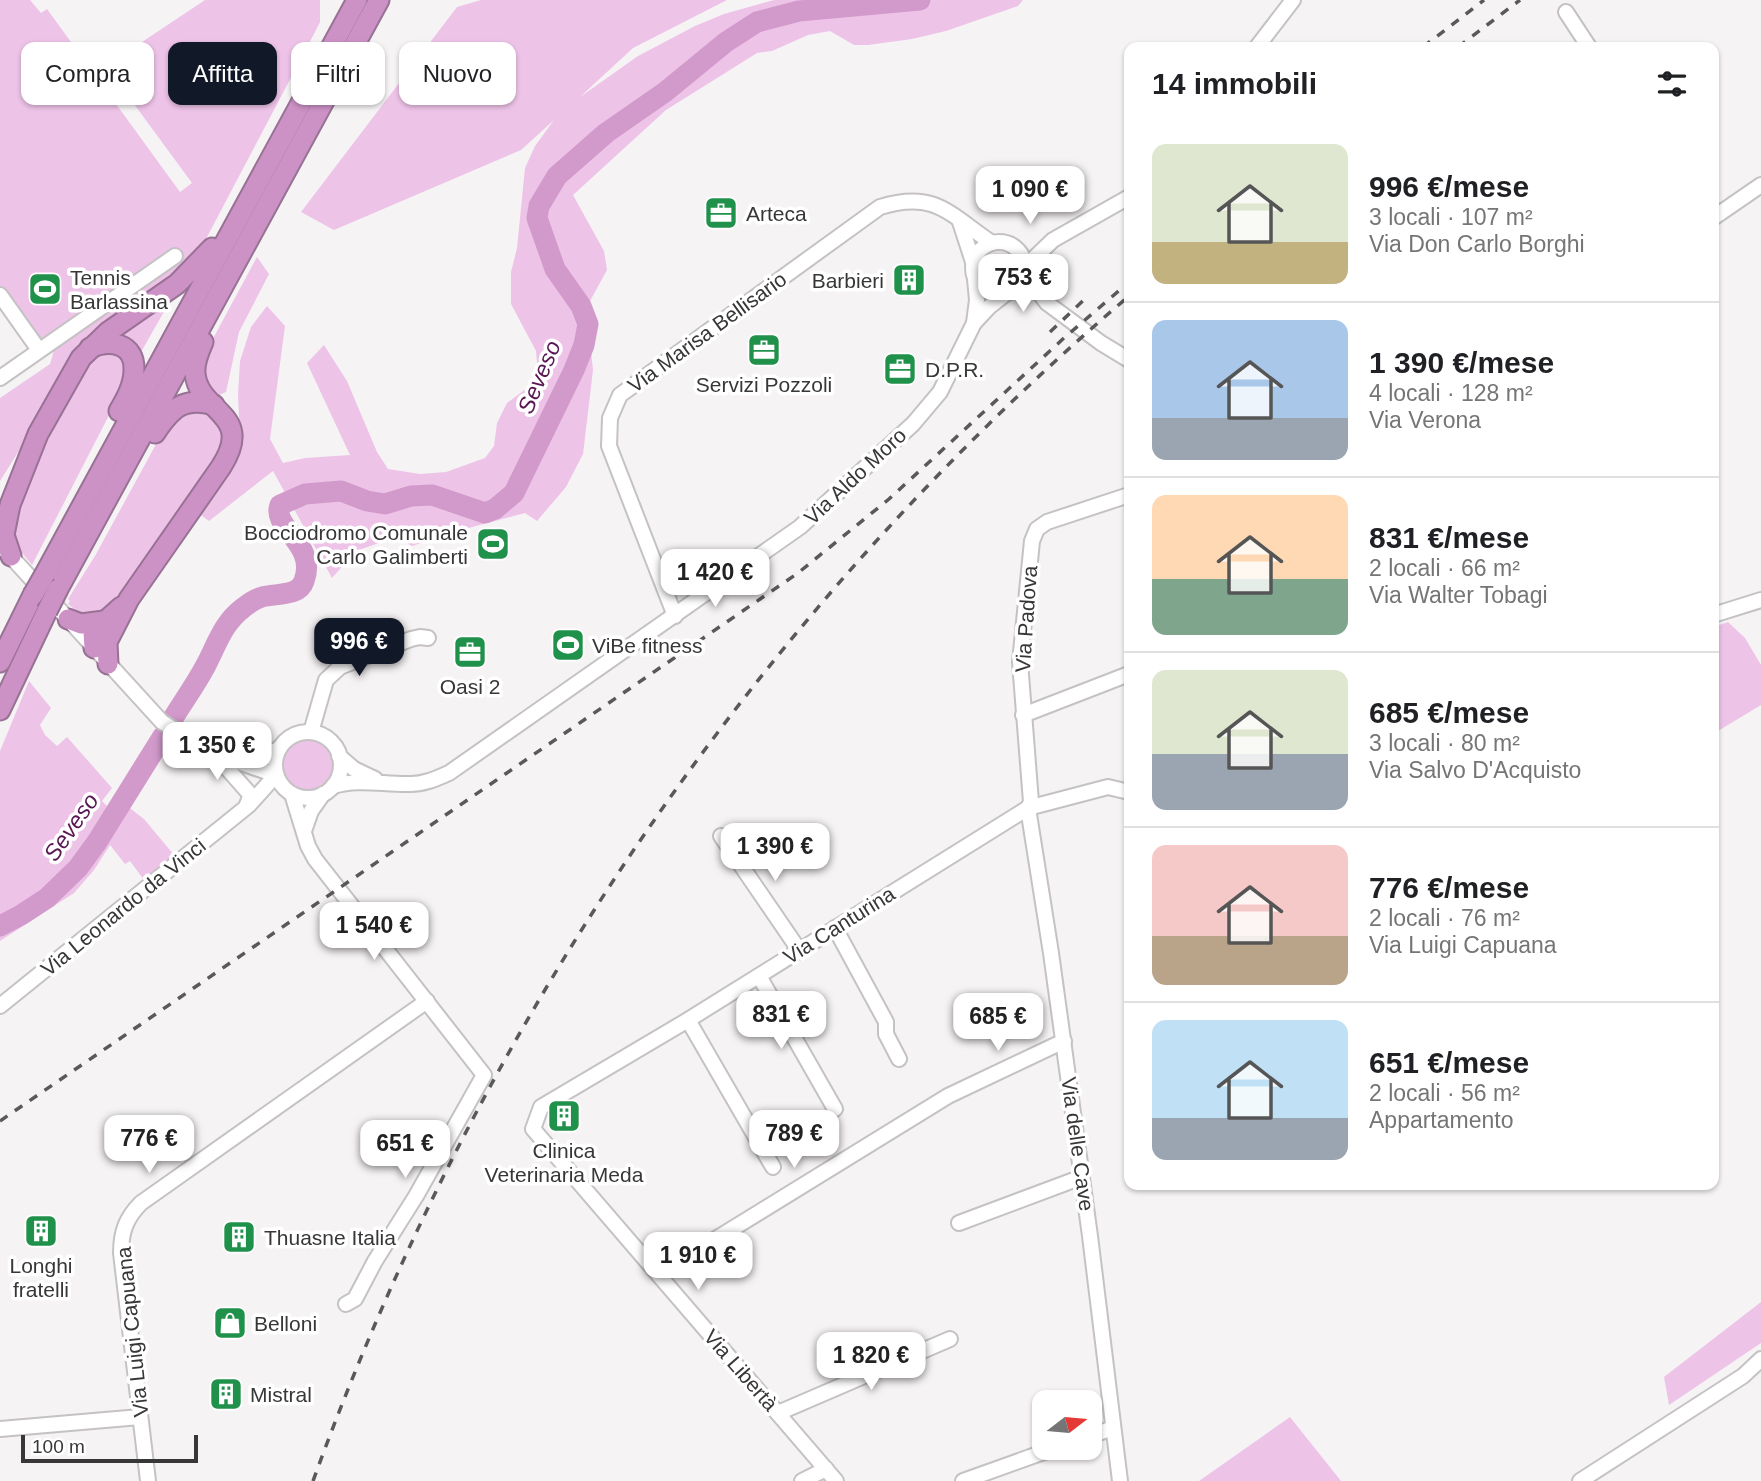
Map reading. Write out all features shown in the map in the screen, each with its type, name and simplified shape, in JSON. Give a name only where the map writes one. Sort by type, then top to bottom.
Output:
[{"type":"highway","points":[[90,490],[357,0]]},
{"type":"highway","points":[[107,500],[379,0]]},
{"type":"highway","points":[[5,550],[3,503],[54,405],[87,351],[108,332],[177,284],[196,267],[243,209]]},
{"type":"highway","points":[[90,642],[93,632],[108,626],[129,599],[226,459],[231,443],[231,429],[222,412],[206,399],[196,382],[195,366],[241,254]]},
{"type":"highway","points":[[0,710],[47,611],[52,581],[90,490],[112,424],[132,385],[134,366],[130,352],[119,344],[110,343],[87,351]]},
{"type":"highway","points":[[0,662],[33,595],[52,581],[162,422],[175,409],[192,402],[214,405]]},
{"type":"highway","points":[[68,619],[81,624],[108,626]]},
{"type":"highway","points":[[108,626],[108,664]]},
{"type":"street","points":[[1261,42],[1293,0]]},
{"type":"street","points":[[1566,12],[1586,42]]},
{"type":"street","points":[[1719,214],[1761,185]]},
{"type":"street","name":"Via Marisa Bellisario","points":[[674,616],[609,446],[610,418],[621,395],[880,207],[916,200],[947,210],[992,243]]},
{"type":"street","points":[[1009,292],[1017,287],[1025,270],[1053,240],[1124,200]]},
{"type":"street","points":[[960,222],[974,270],[984,289],[991,293],[1009,292],[1047,303]]},
{"type":"street","points":[[1012,246],[1053,240]]},
{"type":"street","points":[[974,270],[979,251],[992,243],[1012,246],[1023,259],[1025,270],[1047,303],[1124,357]]},
{"type":"street","points":[[0,378],[174,256]]},
{"type":"street","name":"Via Aldo Moro","points":[[974,270],[977,300],[974,323]]},
{"type":"street","name":"Via Aldo Moro","points":[[328,790],[348,782],[412,784],[429,781],[449,772],[800,527],[912,424],[940,392],[974,323],[1009,292]]},
{"type":"street","points":[[0,295],[39,350]]},
{"type":"street","name":"Via Padova","points":[[1028,808],[1031,802],[1021,657],[1035,533],[1049,521],[1124,497]]},
{"type":"street","points":[[5,550],[162,722],[212,753],[276,775],[291,793],[308,846],[315,859],[484,1075],[416,1196],[374,1261],[355,1299],[346,1304]]},
{"type":"street","points":[[1719,613],[1761,600]]},
{"type":"street","points":[[311,732],[326,680],[340,667],[411,639],[428,638]]},
{"type":"street","points":[[1023,715],[1124,676]]},
{"type":"street","points":[[235,762],[279,749],[292,735],[311,732],[329,739],[339,756],[341,766],[338,777],[311,811],[304,831]]},
{"type":"street","points":[[248,806],[276,775],[279,749]]},
{"type":"street","points":[[212,753],[248,792],[248,806]]},
{"type":"street","name":"Via Aldo Moro","points":[[339,756],[354,769],[380,781]]},
{"type":"street","name":"Via Canturina","points":[[541,1107],[688,1020],[1028,808],[1090,790],[1108,787],[1124,791]]},
{"type":"street","points":[[248,806],[291,793],[307,797],[328,790]]},
{"type":"street","name":"Via Leonardo da Vinci","points":[[0,1006],[248,806]]},
{"type":"street","name":"Via delle Cave","points":[[1028,808],[1082,1177],[1120,1481]]},
{"type":"street","points":[[722,836],[799,950]]},
{"type":"street","points":[[835,928],[887,1022],[886,1034],[899,1059]]},
{"type":"street","points":[[759,976],[835,1109]]},
{"type":"street","name":"Via Luigi Capuana","points":[[148,1481],[121,1253],[124,1225],[141,1203],[427,1001]]},
{"type":"street","points":[[688,1020],[773,1167]]},
{"type":"street","points":[[659,1274],[948,1096],[1063,1041]]},
{"type":"street","name":"Via Libertà","points":[[541,1107],[533,1129],[831,1475],[802,1481]]},
{"type":"street","points":[[959,1223],[1082,1177]]},
{"type":"street","points":[[778,1413],[950,1339]]},
{"type":"street","points":[[1580,1481],[1743,1376],[1761,1359]]},
{"type":"street","points":[[0,1429],[141,1417]]},
{"type":"street","points":[[1102,1432],[1113,1428]]},
{"type":"street","points":[[963,1481],[1032,1456]]},
{"type":"shaded area","points":[[0,0],[30,0],[41,13],[47,9],[71,42],[21,42],[21,105],[117,105],[180,192],[192,183],[135,105],[154,105],[154,42],[142,42],[205,0],[320,0],[320,22],[309,42],[291,42],[291,77],[277,104],[277,42],[168,42],[168,105],[276,105],[206,239],[184,269],[139,304],[37,422],[0,481],[0,398],[50,364],[55,347],[41,344],[0,288]]},
{"type":"shaded area","points":[[481,0],[727,0],[633,48],[580,97],[638,56],[695,26],[724,14],[774,0],[1023,0],[1018,6],[946,31],[912,39],[854,45],[830,31],[808,35],[772,51],[757,53],[666,110],[573,195],[604,251],[607,270],[590,301],[593,370],[583,454],[566,487],[537,521],[525,513],[412,546],[396,537],[356,551],[332,578],[273,471],[209,521],[198,513],[240,436],[240,361],[251,327],[267,306],[285,326],[270,439],[283,463],[305,458],[350,455],[307,363],[324,345],[347,381],[377,452],[388,469],[420,474],[446,472],[485,458],[494,446],[497,423],[507,403],[534,383],[538,374],[536,351],[511,304],[511,272],[517,248],[525,168],[535,146],[554,120],[521,150],[334,230],[301,212],[399,83],[399,105],[516,105],[516,42],[430,42],[457,7]]},
{"type":"shaded area","points":[[257,257],[269,274],[239,332],[226,392],[217,396],[207,389],[202,359]]},
{"type":"shaded area","points":[[171,299],[140,354],[112,336]]},
{"type":"shaded area","points":[[105,348],[127,357],[124,386],[32,565],[19,549],[15,539],[14,517],[61,407],[86,363]]},
{"type":"shaded area","points":[[203,409],[216,420],[222,430],[218,458],[117,600],[93,614],[75,609],[68,604],[68,599],[95,556],[166,426],[181,412]]},
{"type":"shaded area","points":[[1728,622],[1745,638],[1761,665],[1761,705],[1719,730],[1719,625]]},
{"type":"shaded area","points":[[29,681],[51,708],[40,725],[45,735],[57,746],[67,737],[112,788],[102,801],[109,808],[107,816],[73,863],[48,889],[0,920],[0,751]]},
{"type":"shaded area","points":[[309,739],[319,741],[327,747],[333,755],[333,775],[327,783],[319,789],[309,791],[299,789],[291,783],[285,775],[283,765],[285,755],[291,747],[299,741]]},
{"type":"shaded area","points":[[127,806],[144,819],[174,855],[144,880],[130,861],[125,864],[110,845],[94,870],[74,893],[0,941],[0,932],[74,883]]},
{"type":"shaded area","points":[[1761,1302],[1761,1343],[1669,1405],[1664,1377]]},
{"type":"shaded area","points":[[1290,1417],[1341,1481],[1199,1481]]},
{"type":"waterway","name":"Seveso","points":[[172,720],[202,672],[225,627],[236,614],[259,598],[297,590],[304,581],[307,568],[305,557],[282,521],[280,505],[305,494],[341,491],[367,501],[385,504],[411,496],[432,495],[485,513],[495,509],[514,493],[574,370],[584,345],[588,324],[581,306],[555,269],[537,218],[539,206],[557,176],[606,133],[665,92],[726,42],[757,22],[799,11],[920,0]]},
{"type":"waterway","name":"Seveso","points":[[0,926],[47,898],[78,868],[163,736]]},
{"type":"railway","points":[[1429,42],[1484,0]]},
{"type":"railway","points":[[1465,42],[1520,0]]},
{"type":"railway","points":[[0,1121],[798,573],[889,499],[1124,286]]},
{"type":"railway","points":[[1050,332],[1089,295]]},
{"type":"railway","points":[[313,1481],[381,1311],[458,1146],[546,988],[644,835],[751,689],[868,551],[994,419],[1124,301]]},
{"type":"place","name":"Arteca","points":[[721,213]]},
{"type":"place","name":"Barbieri","points":[[909,280]]},
{"type":"place","name":"Tennis Barlassina","points":[[45,289]]},
{"type":"place","name":"Servizi Pozzoli","points":[[764,350]]},
{"type":"place","name":"D.P.R.","points":[[900,369]]},
{"type":"place","name":"Bocciodromo Comunale Carlo Galimberti","points":[[493,544]]},
{"type":"place","name":"ViBe fitness","points":[[568,645]]},
{"type":"place","name":"Oasi 2","points":[[470,652]]},
{"type":"place","name":"Clinica Veterinaria Meda","points":[[564,1116]]},
{"type":"place","name":"Longhi fratelli","points":[[41,1231]]},
{"type":"place","name":"Thuasne Italia","points":[[239,1237]]},
{"type":"place","name":"Belloni","points":[[230,1323]]},
{"type":"place","name":"Mistral","points":[[226,1394]]}]
